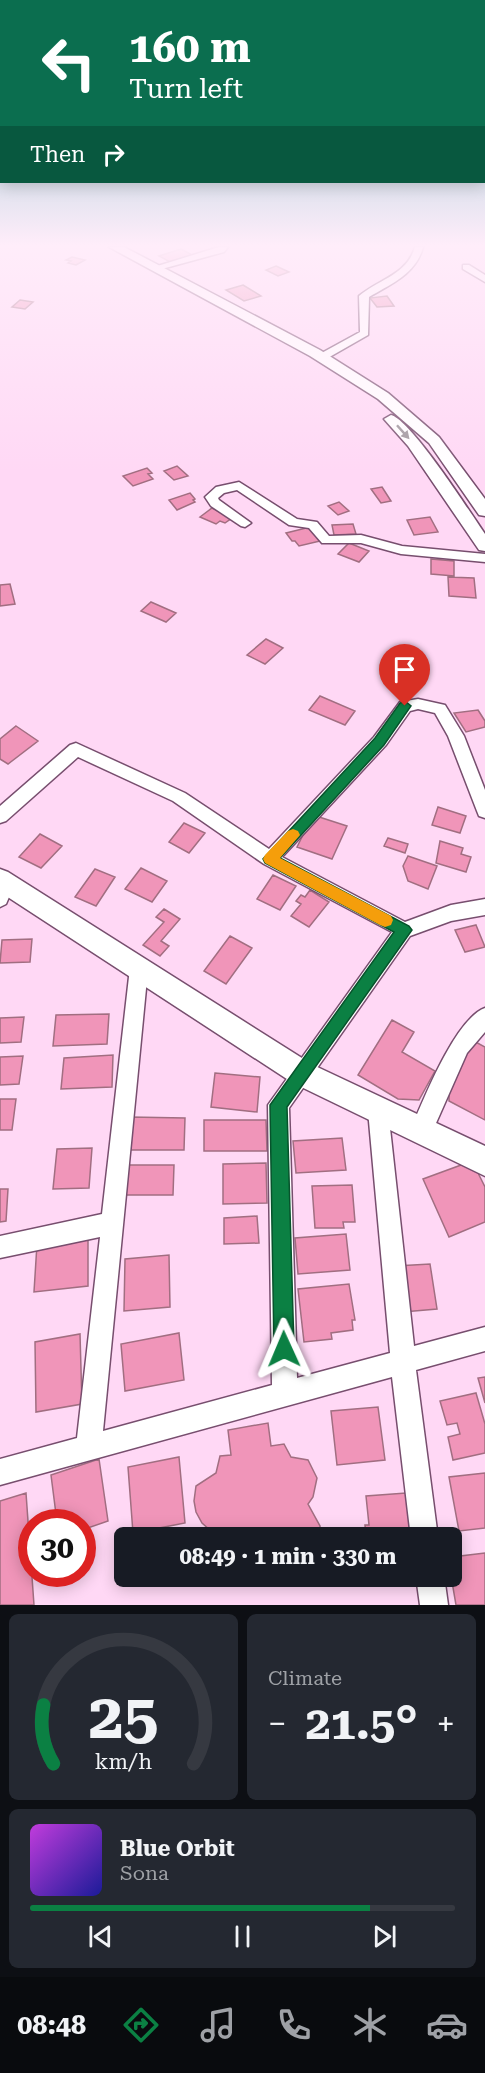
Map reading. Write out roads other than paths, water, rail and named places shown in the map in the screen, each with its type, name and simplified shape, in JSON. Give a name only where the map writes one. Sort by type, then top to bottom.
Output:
[{"type":"main road","points":[[257,322],[322,357],[383,396],[435,440],[480,496],[485,511]]},
{"type":"main road","points":[[257,322],[347,382],[385,412],[413,442],[485,546]]},
{"type":"main road","points":[[2,887],[138,968],[303,1074],[485,1161]]},
{"type":"street","points":[[322,357],[365,333],[365,322]]},
{"type":"street","points":[[245,523],[215,503],[211,497],[220,490],[239,486],[293,522],[313,525],[326,540],[361,539],[401,549],[485,558]]},
{"type":"street","points":[[270,859],[380,741],[405,706],[418,704],[440,709],[456,736],[485,811]]},
{"type":"street","points":[[0,816],[76,749],[179,797],[270,859],[404,930]]},
{"type":"street","points":[[285,1394],[278,1105],[303,1074],[404,930],[450,913],[485,907]]},
{"type":"street","points":[[89,1447],[138,968]]},
{"type":"street","points":[[421,1131],[460,1046],[485,1017]]},
{"type":"street","points":[[378,1110],[404,1362],[425,1527]]},
{"type":"street","points":[[0,1247],[112,1223]]},
{"type":"street","points":[[0,1472],[485,1339]]},
{"type":"street","points":[[432,1587],[434,1605]]}]
